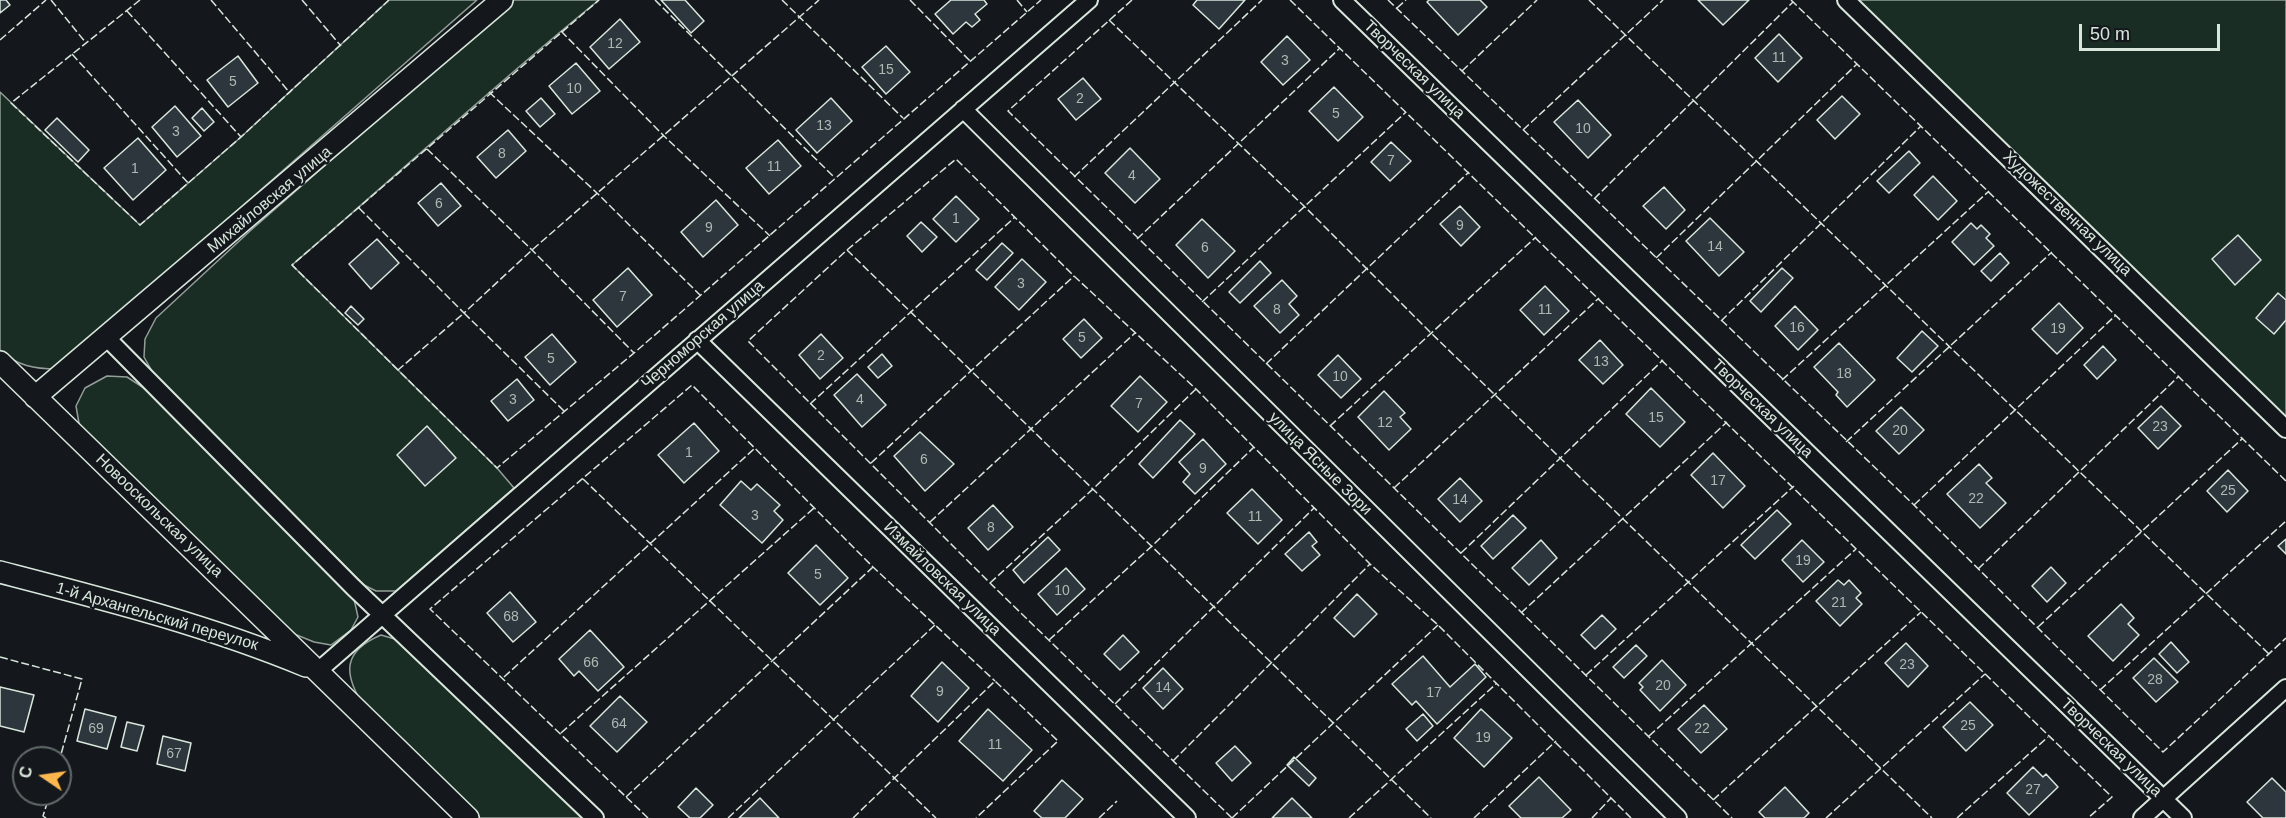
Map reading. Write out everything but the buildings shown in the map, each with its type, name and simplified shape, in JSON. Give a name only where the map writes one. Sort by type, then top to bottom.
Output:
[{"type":"street","name":"Михайловская улица","points":[[35,397],[502,0]]},
{"type":"street","name":"Черноморская улица","points":[[318,670],[1089,0]]},
{"type":"street","name":"Творческая улица","points":[[1342,0],[2183,818]]},
{"type":"street","name":"Художественная улица","points":[[1846,0],[2286,429]]},
{"type":"street","name":"улица Ясные Зори","points":[[963,109],[1678,818]]},
{"type":"street","points":[[106,337],[382,615],[436,663],[595,818]]},
{"type":"street","name":"Измайловская улица","points":[[697,340],[1187,818]]},
{"type":"street","name":"Новооскольская улица","points":[[0,362],[318,670]]},
{"type":"street","name":"1-й Архангельский переулок","points":[[0,572],[150,611],[240,639],[318,670],[468,818]]},
{"type":"street","points":[[2142,818],[2286,688]]},
{"type":"green space","points":[[389,0],[477,0],[57,369],[27,366],[13,360],[0,350],[0,92],[140,225],[241,137]]},
{"type":"green space","points":[[514,0],[599,0],[292,265],[497,468],[514,488],[396,591],[376,591],[364,585],[153,373],[144,357],[145,339],[156,318],[250,231]]},
{"type":"green space","points":[[1856,0],[2286,0],[2286,424]]},
{"type":"green space","points":[[107,376],[127,377],[147,390],[354,599],[358,617],[351,630],[331,645],[314,642],[287,631],[80,429],[76,406],[85,388]]},
{"type":"green space","points":[[381,635],[405,642],[584,818],[480,818],[363,705],[356,693],[350,673],[353,656],[368,641]]},
{"type":"fence","points":[[0,40],[46,0]]},
{"type":"fence","points":[[51,0],[86,43]]},
{"type":"fence","points":[[140,0],[11,103],[140,225],[241,137],[389,0]]},
{"type":"fence","points":[[211,0],[290,93]]},
{"type":"fence","points":[[302,0],[341,46]]},
{"type":"fence","points":[[398,370],[292,265],[599,0]]},
{"type":"fence","points":[[655,0],[835,178]]},
{"type":"fence","points":[[782,0],[903,118]]},
{"type":"fence","points":[[359,208],[464,313],[532,250],[819,0]]},
{"type":"fence","points":[[910,0],[971,62]]},
{"type":"fence","points":[[1017,0],[1027,12]]},
{"type":"fence","points":[[564,411],[464,313],[398,370],[497,468],[634,353],[1041,0]]},
{"type":"fence","points":[[1132,0],[1008,111],[1732,818]]},
{"type":"fence","points":[[1074,177],[1262,0]]},
{"type":"fence","points":[[1290,0],[2112,797],[2088,818]]},
{"type":"fence","points":[[1388,0],[1914,505],[2163,752],[2286,638]]},
{"type":"fence","points":[[1397,8],[1406,0]]},
{"type":"fence","points":[[1462,71],[1537,0]]},
{"type":"fence","points":[[1589,0],[2269,654]]},
{"type":"fence","points":[[1523,130],[1663,0]]},
{"type":"fence","points":[[1791,0],[2286,481]]},
{"type":"fence","points":[[1594,199],[1793,2]]},
{"type":"fence","points":[[127,11],[241,137]]},
{"type":"fence","points":[[1109,20],[1305,207],[1430,332],[1932,818]]},
{"type":"fence","points":[[561,31],[664,136],[770,236]]},
{"type":"fence","points":[[1137,239],[1340,48]]},
{"type":"fence","points":[[72,54],[189,184]]},
{"type":"fence","points":[[1656,258],[1857,64]]},
{"type":"fence","points":[[489,92],[598,194],[700,295]]},
{"type":"fence","points":[[1202,302],[1406,112]]},
{"type":"fence","points":[[1721,321],[1921,126]]},
{"type":"fence","points":[[427,149],[634,353]]},
{"type":"fence","points":[[1232,818],[990,583],[748,341],[847,250],[956,159],[1074,276],[1196,389],[1370,564],[1438,625],[1631,818]]},
{"type":"fence","points":[[1266,364],[1469,172]]},
{"type":"fence","points":[[1782,380],[1989,191]]},
{"type":"fence","points":[[810,404],[1015,217]]},
{"type":"fence","points":[[1330,426],[1536,237]]},
{"type":"fence","points":[[847,250],[1431,818]]},
{"type":"fence","points":[[1846,442],[2052,252]]},
{"type":"fence","points":[[871,463],[1074,276]]},
{"type":"fence","points":[[1394,488],[1599,298]]},
{"type":"fence","points":[[1914,505],[2116,315]]},
{"type":"fence","points":[[930,522],[1135,333]]},
{"type":"fence","points":[[1461,553],[1663,360]]},
{"type":"fence","points":[[1978,569],[2178,377]]},
{"type":"fence","points":[[648,818],[430,609],[692,385],[873,567],[995,681]]},
{"type":"fence","points":[[990,583],[1094,488],[1196,389]]},
{"type":"fence","points":[[1521,613],[1727,422]]},
{"type":"fence","points":[[2038,627],[2243,438]]},
{"type":"fence","points":[[1049,640],[1153,545],[1254,447]]},
{"type":"fence","points":[[504,677],[755,448]]},
{"type":"fence","points":[[583,479],[936,818]]},
{"type":"fence","points":[[1586,675],[1794,486]]},
{"type":"fence","points":[[561,733],[814,508]]},
{"type":"fence","points":[[1115,704],[1314,508]]},
{"type":"fence","points":[[2100,690],[2286,521]]},
{"type":"fence","points":[[1649,736],[1856,549]]},
{"type":"fence","points":[[1173,761],[1370,564]]},
{"type":"fence","points":[[626,797],[873,567]]},
{"type":"fence","points":[[1713,800],[1921,612]]},
{"type":"fence","points":[[728,818],[936,624]]},
{"type":"fence","points":[[1232,818],[1438,625]]},
{"type":"fence","points":[[0,657],[82,679],[63,746]]},
{"type":"fence","points":[[1826,818],[1985,674]]},
{"type":"fence","points":[[853,818],[995,681],[1058,741],[976,818]]},
{"type":"fence","points":[[1349,818],[1497,683]]},
{"type":"fence","points":[[1957,818],[2048,737]]},
{"type":"fence","points":[[1474,818],[1556,741]]},
{"type":"fence","points":[[1592,818],[1611,798]]},
{"type":"fence","points":[[1099,818],[1117,801]]},
{"type":"fence","points":[[46,806],[43,816],[46,818]]}]
